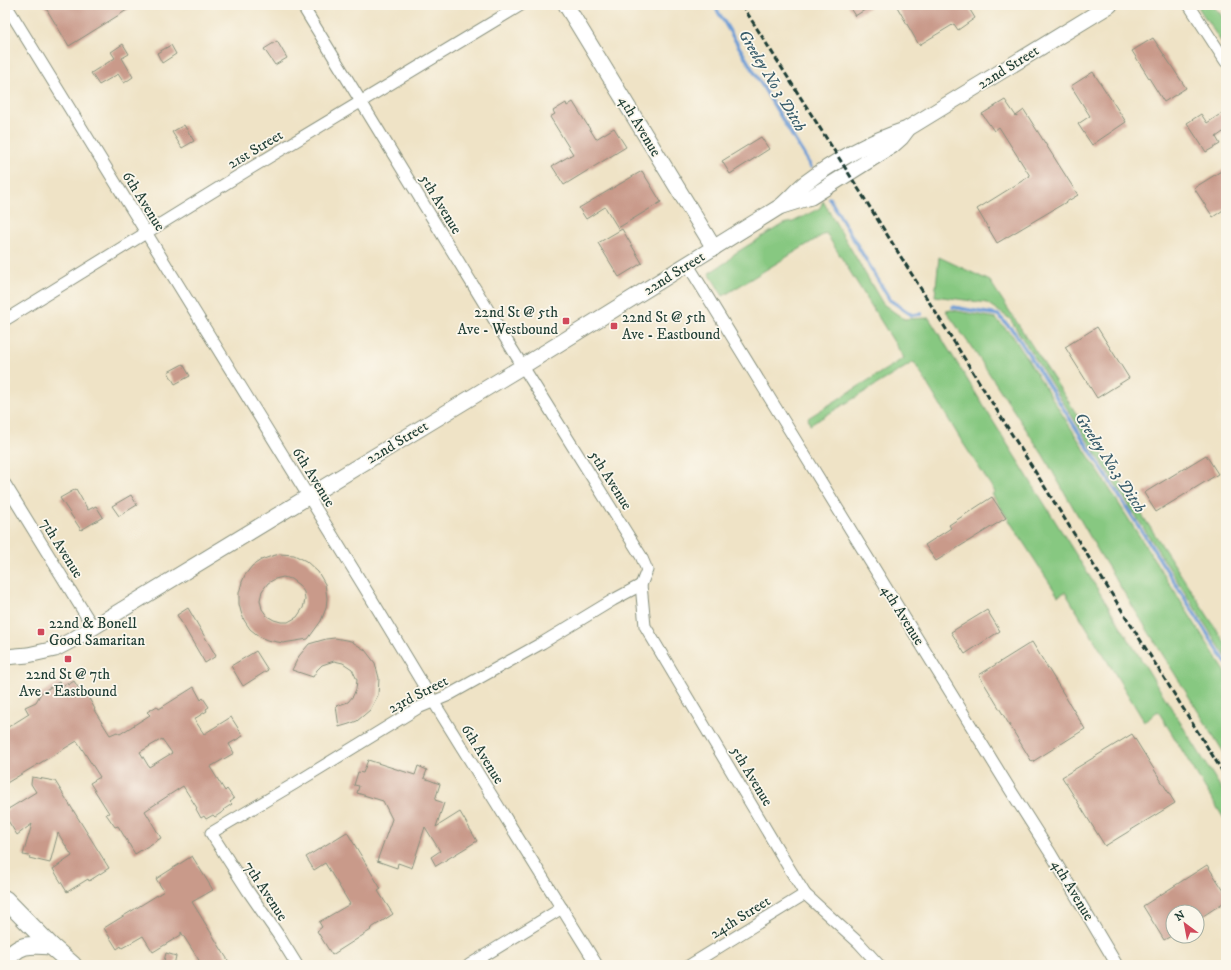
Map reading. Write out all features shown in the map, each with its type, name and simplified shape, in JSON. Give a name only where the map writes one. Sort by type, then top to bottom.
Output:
[{"type":"main road","points":[[5,899],[69,963]]},
{"type":"main road","points":[[5,964],[12,953],[17,949],[34,944],[51,946]]},
{"type":"street","name":"6th Avenue","points":[[6,5],[433,701],[597,965]]},
{"type":"street","name":"5th Avenue","points":[[302,5],[641,556],[647,570],[641,585],[645,626],[805,894],[859,943],[879,965]]},
{"type":"street","name":"21st Street","points":[[5,320],[251,168],[520,5]]},
{"type":"street","name":"4th Avenue","points":[[566,5],[714,248]]},
{"type":"street","name":"22nd Street","points":[[5,657],[28,655],[55,649],[93,627],[523,366],[714,248],[781,206],[803,185],[840,160],[885,136],[907,129],[1110,5]]},
{"type":"street","points":[[1189,5],[1226,62]]},
{"type":"street","name":"4th Avenue","points":[[688,264],[1051,854],[1117,965]]},
{"type":"street","name":"7th Avenue","points":[[5,484],[93,627]]},
{"type":"street","name":"23rd Street","points":[[211,833],[418,708],[447,696],[641,585]]},
{"type":"street","name":"7th Avenue","points":[[211,833],[297,965]]},
{"type":"street","name":"24th Street","points":[[690,965],[805,894]]},
{"type":"street","points":[[469,965],[562,908]]},
{"type":"green space","points":[[1198,5],[1212,5],[1219,12],[1226,23],[1226,49],[1200,10]]},
{"type":"green space","points":[[823,201],[883,304],[904,319],[929,318],[1226,796],[1226,822],[1158,711],[1144,721],[1065,592],[1058,596],[992,494],[995,492],[961,440],[914,362],[810,425],[808,418],[904,358],[826,233],[723,296],[709,273],[728,261],[734,254],[783,224],[793,222],[820,208]]},
{"type":"green space","points":[[939,257],[990,281],[1226,644],[1226,657],[1010,319],[987,303],[935,296]]},
{"type":"green space","points":[[951,310],[995,318],[1012,335],[1226,673],[1226,756],[1100,554],[1043,455],[946,311]]},
{"type":"building","points":[[44,5],[135,5],[69,46]]},
{"type":"building","points":[[848,5],[873,5],[855,16]]},
{"type":"building","points":[[896,5],[967,5],[975,18],[958,30],[954,24],[919,45]]},
{"type":"building","points":[[1153,38],[1186,88],[1164,102],[1132,51]]},
{"type":"building","points":[[277,41],[287,58],[275,65],[264,49]]},
{"type":"building","points":[[123,44],[129,54],[122,58],[133,77],[124,83],[118,74],[99,85],[91,73],[115,58],[111,52]]},
{"type":"building","points":[[171,45],[176,54],[162,63],[157,53]]},
{"type":"building","points":[[1093,72],[1126,122],[1092,145],[1078,124],[1090,116],[1071,86]]},
{"type":"building","points":[[1005,100],[1016,116],[1024,110],[1078,195],[997,243],[977,209],[1030,176],[999,127],[994,131],[982,114]]},
{"type":"building","points":[[573,102],[596,139],[614,128],[626,147],[564,185],[552,166],[573,154],[550,117],[555,114],[553,111],[566,103],[567,106]]},
{"type":"building","points":[[1222,113],[1226,120],[1226,130],[1216,137],[1220,144],[1206,152],[1187,123],[1201,114],[1207,123]]},
{"type":"building","points":[[184,125],[194,141],[182,148],[172,132]]},
{"type":"building","points":[[761,137],[769,149],[730,174],[722,161]]},
{"type":"building","points":[[1226,168],[1226,208],[1213,217],[1194,188]]},
{"type":"building","points":[[642,171],[661,202],[618,228],[605,207],[586,219],[579,208]]},
{"type":"building","points":[[622,229],[642,263],[619,277],[598,243]]},
{"type":"building","points":[[1097,327],[1129,378],[1097,398],[1065,347]]},
{"type":"building","points":[[183,364],[190,376],[175,384],[168,372]]},
{"type":"building","points":[[1206,455],[1218,474],[1156,512],[1144,493]]},
{"type":"building","points":[[76,489],[88,510],[96,506],[103,517],[81,530],[60,498]]},
{"type":"building","points":[[131,495],[137,505],[119,516],[112,506]]},
{"type":"building","points":[[992,497],[1006,518],[936,561],[925,545],[951,528],[949,525]]},
{"type":"building","points":[[280,554],[294,555],[306,561],[318,572],[325,584],[327,598],[326,608],[321,621],[308,639],[283,643],[267,640],[260,637],[250,629],[244,620],[239,604],[239,593],[245,575],[252,566],[261,560]],"holes":[[[283,577],[291,579],[299,585],[304,592],[305,600],[303,608],[297,617],[288,622],[274,620],[267,616],[262,609],[260,600],[262,591],[268,583],[275,579]]]},
{"type":"building","points":[[188,608],[216,656],[205,663],[177,615]]},
{"type":"building","points":[[987,610],[1000,631],[965,654],[951,632]]},
{"type":"building","points":[[335,638],[351,641],[365,650],[375,663],[379,678],[378,695],[370,710],[357,721],[339,727],[336,706],[348,702],[356,689],[357,680],[352,669],[343,663],[334,661],[322,665],[313,677],[292,670],[299,656],[309,644]]},
{"type":"building","points":[[1032,642],[1085,729],[1032,762],[979,675]]},
{"type":"building","points":[[256,651],[268,670],[243,686],[231,666]]},
{"type":"building","points":[[74,681],[84,697],[87,695],[95,709],[94,710],[110,735],[117,732],[120,734],[150,715],[147,712],[157,706],[159,709],[194,687],[201,700],[203,698],[209,707],[206,709],[207,711],[194,719],[204,734],[231,717],[243,736],[229,744],[234,753],[210,767],[225,791],[227,789],[234,799],[230,802],[232,804],[215,817],[213,815],[206,819],[204,816],[201,818],[196,809],[197,808],[183,786],[145,811],[161,838],[135,854],[118,826],[115,827],[106,814],[109,813],[90,783],[100,777],[77,741],[5,784],[5,729],[29,714],[25,707],[36,702],[41,693],[59,682],[62,686],[67,683],[68,685]],"holes":[[[162,739],[172,753],[149,767],[140,752]]]},
{"type":"building","points":[[1132,734],[1175,803],[1105,846],[1062,777]]},
{"type":"building","points":[[368,760],[415,775],[418,766],[427,770],[424,778],[440,784],[435,800],[444,803],[436,827],[460,812],[477,841],[436,866],[431,857],[440,851],[425,827],[412,868],[398,863],[397,868],[377,861],[392,819],[383,801],[357,793],[359,786],[354,785],[358,772],[363,773]]},
{"type":"building","points":[[32,777],[55,781],[109,868],[89,881],[88,879],[67,892],[53,869],[72,856],[58,833],[50,863],[29,858],[30,856],[23,855],[32,824],[17,835],[5,816],[5,811],[36,792],[31,784]]},
{"type":"building","points":[[347,832],[381,889],[378,891],[393,914],[332,955],[317,931],[322,927],[319,922],[350,904],[325,863],[314,870],[306,857]]},
{"type":"building","points":[[192,856],[213,890],[192,902],[231,965],[202,965],[181,932],[181,935],[153,952],[143,936],[122,948],[121,946],[117,949],[104,928],[164,891],[156,879]]},
{"type":"building","points":[[1207,865],[1226,894],[1226,901],[1205,915],[1205,904],[1165,904],[1164,940],[1143,906]]},
{"type":"building","points":[[166,953],[176,956],[174,965],[163,965]]},
{"type":"waterway","name":"Greeley No 3 Ditch","points":[[714,5],[811,167]]},
{"type":"waterway","points":[[829,198],[890,300],[912,315],[921,314]]},
{"type":"waterway","name":"Greeley No.3 Ditch","points":[[953,307],[998,315],[1015,333],[1226,663]]},
{"type":"railway","points":[[742,5],[1226,777]]},
{"type":"place","name":"22nd St @ 5th Ave - Westbound","points":[[566,321]]},
{"type":"place","name":"22nd St @ 5th Ave - Eastbound","points":[[614,326]]},
{"type":"place","name":"22nd & Bonell Good Samaritan","points":[[41,632]]},
{"type":"place","name":"22nd St @ 7th Ave - Eastbound","points":[[68,659]]}]
